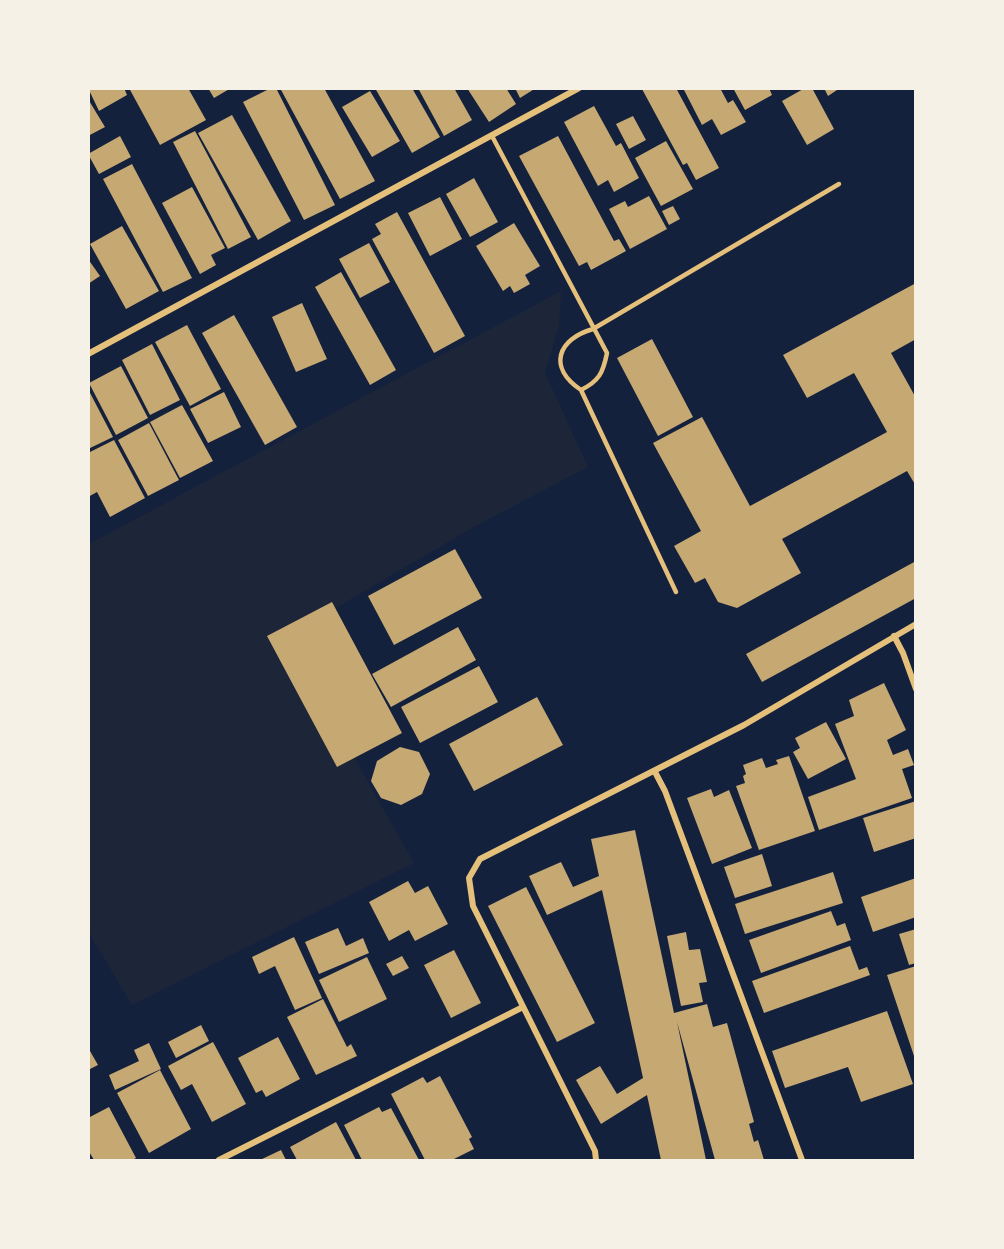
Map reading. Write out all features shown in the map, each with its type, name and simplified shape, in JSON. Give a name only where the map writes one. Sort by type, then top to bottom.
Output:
[{"type":"street","points":[[88,354],[579,88]]},
{"type":"street","points":[[596,1161],[595,1151],[473,906],[469,878],[480,860],[744,725],[915,624]]},
{"type":"street","points":[[894,636],[903,653],[915,689]]},
{"type":"street","points":[[655,772],[665,791],[802,1161]]},
{"type":"street","points":[[219,1161],[524,1007]]},
{"type":"lane","points":[[492,136],[607,352],[604,371],[597,382],[581,390]]},
{"type":"lane","points":[[676,592],[581,390],[567,381],[561,367],[560,353],[568,341],[579,333],[593,329],[839,184]]},
{"type":"shaded area","points":[[561,291],[559,326],[545,373],[588,467],[472,528],[307,625],[285,635],[414,863],[132,1005],[89,933],[89,544]]},
{"type":"building","points":[[88,88],[124,88],[127,95],[99,111]]},
{"type":"building","points":[[129,88],[188,88],[206,120],[160,145]]},
{"type":"building","points":[[208,88],[231,88],[214,98]]},
{"type":"building","points":[[271,88],[276,88],[335,205],[304,220],[243,102]]},
{"type":"building","points":[[280,88],[324,88],[375,181],[340,199]]},
{"type":"building","points":[[375,88],[412,88],[440,137],[412,153]]},
{"type":"building","points":[[418,88],[454,88],[472,120],[444,136]]},
{"type":"building","points":[[467,88],[506,88],[516,104],[489,122]]},
{"type":"building","points":[[515,88],[536,88],[520,98]]},
{"type":"building","points":[[676,88],[719,168],[696,180],[687,163],[683,165],[642,89]]},
{"type":"building","points":[[683,88],[720,88],[728,103],[733,100],[746,122],[721,135],[712,119],[702,125]]},
{"type":"building","points":[[733,88],[769,88],[772,95],[745,110]]},
{"type":"building","points":[[805,88],[812,88],[834,129],[807,145],[782,101]]},
{"type":"building","points":[[824,88],[840,88],[828,96]]},
{"type":"building","points":[[370,91],[400,141],[372,157],[342,107]]},
{"type":"building","points":[[88,99],[105,127],[88,136]]},
{"type":"building","points":[[594,106],[616,146],[621,143],[639,178],[614,192],[608,180],[598,186],[564,122]]},
{"type":"building","points":[[232,115],[291,221],[258,240],[198,133]]},
{"type":"building","points":[[633,116],[646,140],[629,149],[616,124]]},
{"type":"building","points":[[195,131],[251,237],[228,249],[173,142]]},
{"type":"building","points":[[120,136],[131,157],[99,174],[88,154]]},
{"type":"building","points":[[558,136],[614,241],[619,239],[626,251],[591,270],[587,262],[579,266],[519,156]]},
{"type":"building","points":[[666,141],[693,189],[661,206],[635,158]]},
{"type":"building","points":[[132,164],[192,278],[163,292],[103,179]]},
{"type":"building","points":[[474,178],[498,222],[470,237],[446,194]]},
{"type":"building","points":[[192,187],[225,248],[211,255],[216,265],[200,274],[162,203]]},
{"type":"building","points":[[649,196],[667,229],[630,249],[609,209],[625,201],[628,207]]},
{"type":"building","points":[[440,197],[462,239],[430,256],[408,213]]},
{"type":"building","points":[[673,206],[680,219],[669,225],[662,211]]},
{"type":"building","points":[[397,212],[465,336],[434,353],[372,239],[381,234],[375,224]]},
{"type":"building","points":[[514,223],[540,266],[525,275],[530,284],[514,293],[510,286],[503,291],[476,246]]},
{"type":"building","points":[[122,226],[159,291],[126,309],[90,244]]},
{"type":"building","points":[[369,243],[390,282],[360,298],[339,259]]},
{"type":"building","points":[[88,259],[100,276],[88,284]]},
{"type":"building","points":[[341,272],[396,370],[370,385],[315,287]]},
{"type":"building","points":[[916,283],[916,339],[891,353],[916,398],[916,486],[907,471],[782,539],[801,573],[737,608],[718,602],[705,578],[695,583],[674,546],[701,531],[653,443],[702,417],[750,506],[887,432],[854,373],[807,398],[783,355]]},
{"type":"building","points":[[302,303],[327,359],[296,372],[272,317]]},
{"type":"building","points":[[234,315],[297,427],[265,445],[202,333]]},
{"type":"building","points":[[187,325],[221,389],[190,406],[155,342]]},
{"type":"building","points":[[652,339],[693,417],[658,436],[617,358]]},
{"type":"building","points":[[152,344],[180,400],[150,415],[122,360]]},
{"type":"building","points":[[121,366],[148,418],[116,435],[89,383]]},
{"type":"building","points":[[88,389],[113,437],[88,449]]},
{"type":"building","points":[[224,392],[241,427],[208,443],[190,409]]},
{"type":"building","points":[[182,405],[213,461],[180,478],[150,422]]},
{"type":"building","points":[[149,423],[179,480],[148,496],[118,440]]},
{"type":"building","points":[[114,440],[145,498],[110,517],[97,492],[88,497],[88,453]]},
{"type":"building","points":[[455,549],[482,598],[394,645],[368,596]]},
{"type":"building","points":[[916,561],[916,598],[762,682],[746,654]]},
{"type":"building","points":[[332,602],[402,733],[337,767],[267,636]]},
{"type":"building","points":[[458,627],[476,660],[391,707],[372,674]]},
{"type":"building","points":[[479,666],[498,702],[420,743],[401,707]]},
{"type":"building","points":[[884,683],[906,730],[887,740],[893,755],[908,749],[914,765],[902,769],[912,798],[819,830],[808,797],[856,779],[835,724],[854,716],[849,700]]},
{"type":"building","points":[[537,697],[563,745],[474,791],[449,744]]},
{"type":"building","points":[[826,722],[846,759],[808,779],[793,752],[800,748],[795,738]]},
{"type":"building","points":[[400,747],[419,752],[430,774],[422,794],[401,805],[381,798],[371,781],[377,761]]},
{"type":"building","points":[[789,756],[815,831],[759,850],[736,786],[745,783],[743,776],[746,774],[743,765],[762,758],[766,768],[778,764],[776,760]]},
{"type":"building","points":[[711,789],[714,797],[729,790],[752,848],[712,864],[687,798]]},
{"type":"building","points":[[916,801],[916,838],[874,852],[863,818]]},
{"type":"building","points":[[635,830],[674,1013],[707,1004],[713,1027],[727,1023],[754,1122],[749,1124],[754,1142],[758,1140],[764,1160],[715,1160],[677,1022],[706,1160],[661,1160],[647,1095],[601,1124],[576,1080],[600,1066],[617,1094],[643,1078],[602,890],[547,915],[529,876],[561,862],[573,887],[599,876],[591,839]]},
{"type":"building","points":[[762,854],[772,886],[735,898],[724,867]]},
{"type":"building","points":[[833,872],[843,903],[745,934],[735,904]]},
{"type":"building","points":[[916,878],[916,917],[873,932],[861,897]]},
{"type":"building","points":[[408,881],[415,893],[428,886],[448,924],[415,941],[409,930],[389,941],[369,902]]},
{"type":"building","points":[[526,887],[595,1023],[557,1042],[488,906]]},
{"type":"building","points":[[831,911],[837,926],[845,923],[851,940],[761,973],[749,940]]},
{"type":"building","points":[[338,928],[346,946],[363,938],[369,953],[319,974],[305,942]]},
{"type":"building","points":[[916,929],[916,963],[909,965],[899,934]]},
{"type":"building","points":[[686,932],[689,950],[700,949],[707,982],[699,983],[703,1002],[681,1006],[667,936]]},
{"type":"building","points":[[294,937],[322,998],[295,1010],[275,966],[259,974],[252,957]]},
{"type":"building","points":[[850,946],[859,970],[867,967],[870,975],[764,1013],[752,981]]},
{"type":"building","points":[[454,950],[481,1003],[451,1018],[424,965]]},
{"type":"building","points":[[402,956],[409,968],[393,976],[386,964]]},
{"type":"building","points":[[367,957],[387,999],[339,1022],[319,980]]},
{"type":"building","points":[[916,966],[916,1059],[915,1059],[887,975]]},
{"type":"building","points":[[323,999],[347,1047],[351,1044],[357,1056],[316,1075],[287,1017]]},
{"type":"building","points":[[887,1011],[913,1084],[861,1102],[848,1067],[785,1088],[772,1051]]},
{"type":"building","points":[[201,1025],[209,1041],[176,1058],[168,1042]]},
{"type":"building","points":[[278,1037],[300,1079],[266,1097],[262,1090],[256,1093],[238,1058]]},
{"type":"building","points":[[213,1042],[246,1104],[212,1122],[192,1084],[181,1090],[168,1066]]},
{"type":"building","points":[[149,1043],[161,1069],[115,1090],[109,1075],[139,1061],[134,1050]]},
{"type":"building","points":[[90,1051],[98,1065],[88,1070],[88,1052]]},
{"type":"building","points":[[160,1070],[191,1129],[149,1153],[117,1093]]},
{"type":"building","points":[[440,1076],[472,1137],[469,1139],[474,1149],[452,1160],[425,1160],[391,1094],[423,1077],[427,1083]]},
{"type":"building","points":[[109,1107],[136,1158],[132,1160],[94,1160],[88,1150],[88,1118]]},
{"type":"building","points":[[379,1107],[382,1112],[391,1108],[419,1160],[362,1160],[344,1125]]},
{"type":"building","points":[[336,1122],[356,1160],[297,1160],[290,1147]]},
{"type":"building","points":[[281,1150],[286,1160],[260,1160]]}]
